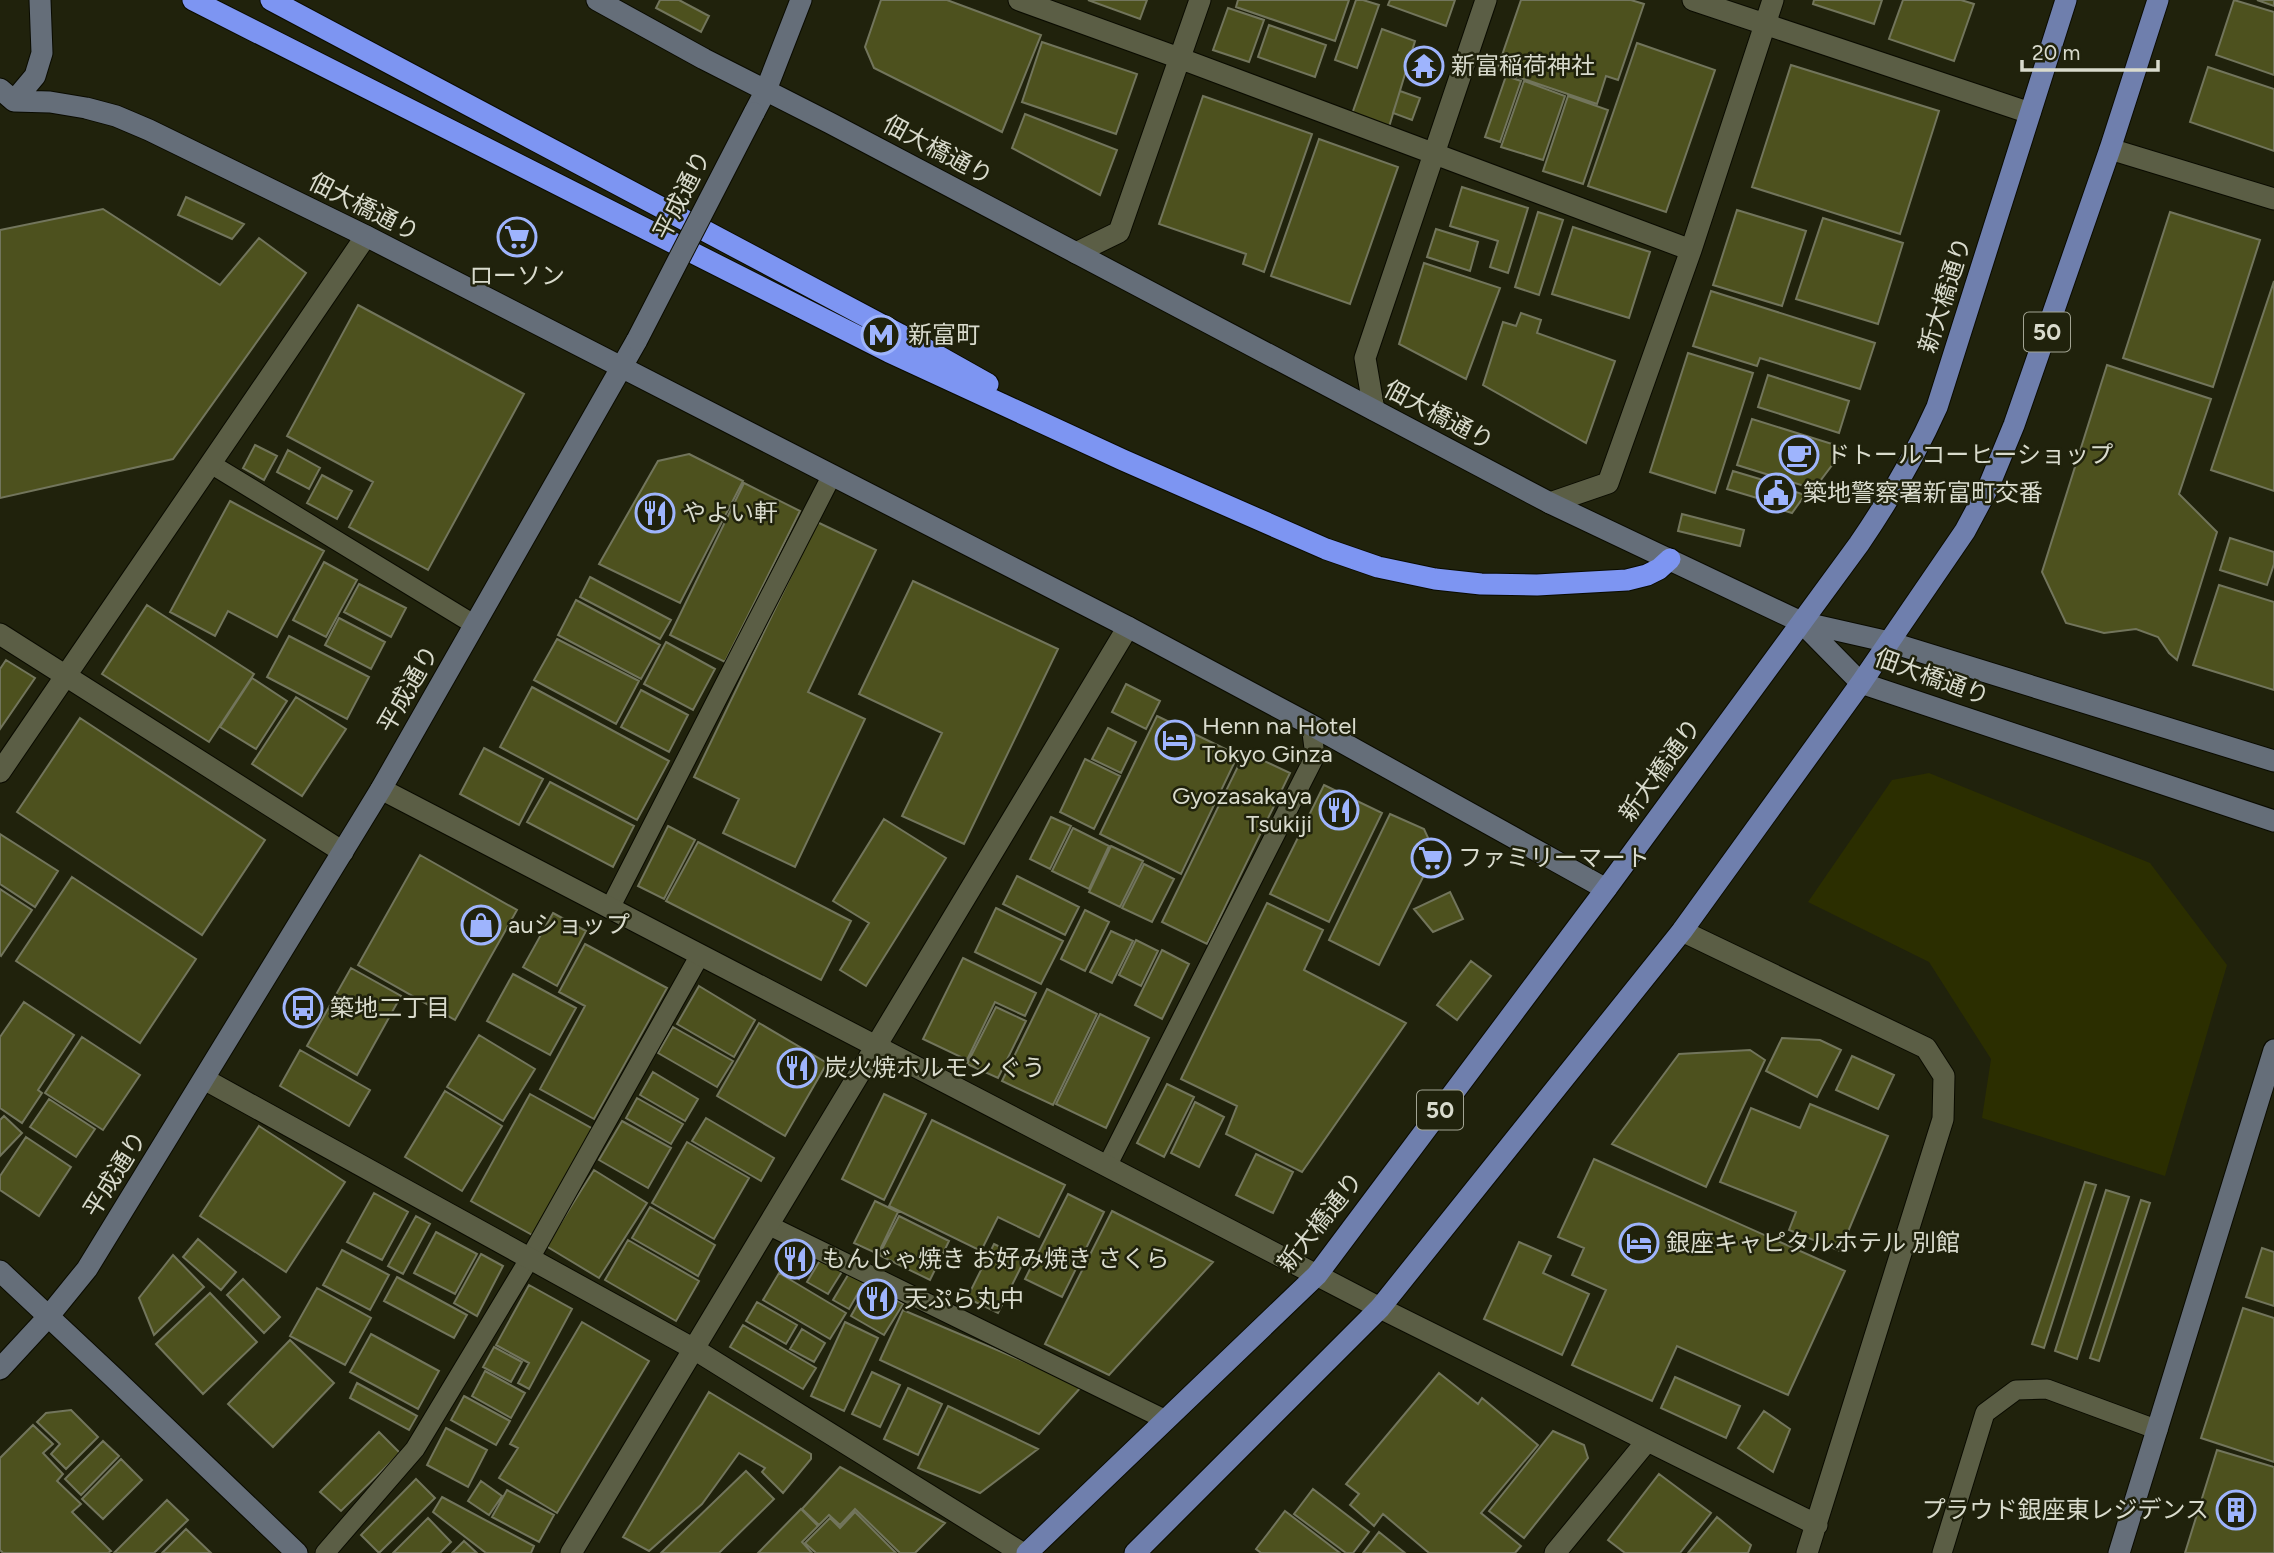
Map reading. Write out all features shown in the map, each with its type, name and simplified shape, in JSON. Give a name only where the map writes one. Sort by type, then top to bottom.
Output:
[{"type":"highway","points":[[193,0],[889,352],[1123,460],[1326,549],[1378,567],[1435,579],[1481,584],[1605,582],[1647,575],[1670,559]]},
{"type":"highway","points":[[271,0],[887,327],[1123,460]]},
{"type":"main road","name":"佃大橋通り","points":[[5,98],[35,76],[42,53],[40,0]]},
{"type":"main road","name":"佃大橋通り","points":[[597,0],[704,59],[1550,503],[1801,622],[1889,642],[2274,761]]},
{"type":"main road","name":"平成通り","points":[[0,1369],[88,1269],[381,789],[637,340],[766,90],[801,0]]},
{"type":"main road","name":"新大橋通り","points":[[1027,1553],[1317,1275],[1606,889],[1886,505],[1918,450],[1937,407],[2066,0]]},
{"type":"main road","name":"50","points":[[1135,1553],[1380,1308],[1682,932],[1861,683],[1965,531],[1988,488],[2014,425],[2110,149],[2158,0]]},
{"type":"main road","name":"佃大橋通り","points":[[5,98],[50,102],[116,116],[366,236],[1128,627],[1606,889]]},
{"type":"main road","name":"佃大橋通り","points":[[1801,622],[1861,683],[2274,821]]},
{"type":"main road","points":[[2119,1553],[2274,1050]]},
{"type":"main road","points":[[0,1271],[297,1553]]},
{"type":"street","points":[[1019,0],[1691,250]]},
{"type":"street","points":[[1076,253],[1119,232],[1200,0]]},
{"type":"street","points":[[1374,410],[1365,358],[1486,0]]},
{"type":"street","points":[[1693,0],[2030,113]]},
{"type":"street","points":[[1550,503],[1608,483],[1691,250],[1773,0]]},
{"type":"street","points":[[2110,149],[2274,199]]},
{"type":"street","points":[[0,772],[366,236]]},
{"type":"street","points":[[571,1553],[1128,627]]},
{"type":"street","points":[[0,634],[343,852]]},
{"type":"street","points":[[381,789],[1380,1308],[1817,1525]]},
{"type":"street","points":[[1682,932],[1926,1048],[1944,1076],[1943,1119],[1807,1553]]},
{"type":"street","points":[[204,1079],[694,1349],[1022,1553]]},
{"type":"street","points":[[1555,1553],[1647,1441]]},
{"type":"lane","points":[[211,464],[475,625]]},
{"type":"lane","points":[[610,908],[832,475]]},
{"type":"lane","points":[[1107,1166],[1315,756],[1311,725]]},
{"type":"lane","points":[[325,1553],[415,1449],[530,1258],[700,955]]},
{"type":"lane","points":[[768,1225],[1166,1420]]},
{"type":"lane","points":[[1942,1553],[1985,1413],[2017,1390],[2047,1389],[2158,1430]]},
{"type":"green space","points":[[1929,773],[2150,863],[2227,965],[2165,1176],[1982,1118],[1991,1059],[1929,962],[1808,902],[1892,780]]},
{"type":"building","points":[[660,0],[679,0],[709,16],[701,32],[656,8]]},
{"type":"building","points":[[881,0],[947,0],[1041,35],[1002,132],[874,68],[865,47]]},
{"type":"building","points":[[1088,0],[1147,0],[1140,19]]},
{"type":"building","points":[[1238,0],[1349,0],[1335,41],[1236,7]]},
{"type":"building","points":[[1356,0],[1379,5],[1357,68],[1335,60]]},
{"type":"building","points":[[1390,0],[1455,0],[1446,26],[1388,5]]},
{"type":"building","points":[[1521,0],[1631,0],[1644,4],[1618,80],[1606,76],[1597,104],[1497,70]]},
{"type":"building","points":[[1814,0],[1882,0],[1874,24],[1813,4]]},
{"type":"building","points":[[1903,0],[1961,0],[1974,4],[1954,61],[1889,39]]},
{"type":"building","points":[[2234,0],[2274,12],[2274,75],[2216,55]]},
{"type":"building","points":[[2257,0],[2274,0],[2274,6]]},
{"type":"building","points":[[1228,8],[1264,20],[1249,62],[1213,50]]},
{"type":"building","points":[[1269,25],[1326,45],[1315,77],[1258,57]]},
{"type":"building","points":[[1382,29],[1415,41],[1389,127],[1352,114]]},
{"type":"building","points":[[1042,42],[1137,74],[1116,134],[1022,102]]},
{"type":"building","points":[[1637,43],[1715,70],[1666,212],[1588,186]]},
{"type":"building","points":[[1791,65],[1939,111],[1900,234],[1752,187]]},
{"type":"building","points":[[2208,67],[2274,89],[2274,151],[2190,122]]},
{"type":"building","points":[[1506,76],[1521,81],[1500,142],[1485,137]]},
{"type":"building","points":[[1524,81],[1565,96],[1543,160],[1501,147]]},
{"type":"building","points":[[1400,91],[1420,98],[1412,120],[1393,113]]},
{"type":"building","points":[[1203,96],[1312,134],[1264,272],[1243,264],[1246,254],[1159,224]]},
{"type":"building","points":[[1568,96],[1608,110],[1583,184],[1543,171]]},
{"type":"building","points":[[1025,114],[1117,150],[1100,195],[1012,148]]},
{"type":"building","points":[[1319,139],[1398,167],[1350,304],[1271,276]]},
{"type":"building","points":[[1462,187],[1528,208],[1508,273],[1490,267],[1498,241],[1450,226]]},
{"type":"building","points":[[186,197],[244,224],[232,239],[178,215]]},
{"type":"building","points":[[103,209],[220,285],[259,238],[306,273],[173,459],[0,498],[0,230]]},
{"type":"building","points":[[1737,210],[1806,231],[1782,306],[1713,285]]},
{"type":"building","points":[[1538,212],[1563,220],[1539,295],[1515,287]]},
{"type":"building","points":[[2170,212],[2260,240],[2213,387],[2123,358]]},
{"type":"building","points":[[1823,218],[1903,243],[1878,324],[1796,299]]},
{"type":"building","points":[[1573,227],[1650,252],[1629,318],[1552,294]]},
{"type":"building","points":[[1436,229],[1478,242],[1470,271],[1427,257]]},
{"type":"building","points":[[1424,263],[1500,288],[1466,379],[1399,344]]},
{"type":"building","points":[[2274,281],[2274,491],[2211,470]]},
{"type":"building","points":[[1711,291],[1875,343],[1860,389],[1760,358],[1757,366],[1693,346]]},
{"type":"building","points":[[358,305],[524,394],[428,570],[349,527],[373,482],[287,436]]},
{"type":"building","points":[[1521,313],[1541,320],[1537,333],[1615,361],[1586,443],[1483,385],[1503,322],[1516,326]]},
{"type":"building","points":[[1688,353],[1753,373],[1715,493],[1650,472]]},
{"type":"building","points":[[2107,365],[2211,399],[2179,494],[2217,532],[2177,660],[2158,637],[2136,629],[2104,633],[2066,623],[2042,572]]},
{"type":"building","points":[[1768,375],[1849,401],[1839,433],[1758,407]]},
{"type":"building","points":[[1752,419],[1845,448],[1814,489],[1737,465]]},
{"type":"building","points":[[255,445],[277,456],[264,480],[243,468]]},
{"type":"building","points":[[288,450],[320,468],[309,489],[277,472]]},
{"type":"building","points":[[689,454],[743,481],[680,603],[599,564],[658,461]]},
{"type":"building","points":[[1733,471],[1763,480],[1757,498],[1727,489]]},
{"type":"building","points":[[322,475],[352,491],[337,519],[307,503]]},
{"type":"building","points":[[744,483],[800,511],[725,662],[670,635]]},
{"type":"building","points":[[1769,483],[1805,495],[1792,513],[1763,504]]},
{"type":"building","points":[[230,501],[324,551],[277,637],[228,611],[215,636],[170,612]]},
{"type":"building","points":[[1682,514],[1744,530],[1740,546],[1678,531]]},
{"type":"building","points":[[817,522],[876,550],[808,692],[865,719],[795,867],[723,833],[739,799],[694,777]]},
{"type":"building","points":[[2230,538],[2274,552],[2274,564],[2267,585],[2220,570]]},
{"type":"building","points":[[324,562],[357,580],[326,637],[293,620]]},
{"type":"building","points":[[590,577],[671,620],[660,639],[580,597]]},
{"type":"building","points":[[913,581],[1058,649],[964,844],[902,816],[942,733],[859,694]]},
{"type":"building","points":[[359,584],[406,608],[391,637],[344,612]]},
{"type":"building","points":[[2219,585],[2274,602],[2274,690],[2193,665]]},
{"type":"building","points":[[576,600],[660,645],[641,679],[558,635]]},
{"type":"building","points":[[147,605],[254,674],[209,742],[102,674]]},
{"type":"building","points":[[339,618],[385,642],[371,669],[325,645]]},
{"type":"building","points":[[289,636],[369,677],[347,719],[267,677]]},
{"type":"building","points":[[557,639],[639,681],[616,724],[534,680]]},
{"type":"building","points":[[666,642],[715,669],[693,710],[644,684]]},
{"type":"building","points":[[6,660],[35,678],[0,729],[0,669]]},
{"type":"building","points":[[252,678],[287,701],[256,749],[220,727]]},
{"type":"building","points":[[1126,684],[1160,701],[1146,729],[1112,712]]},
{"type":"building","points":[[532,687],[669,761],[637,820],[500,747]]},
{"type":"building","points":[[641,690],[688,715],[669,752],[621,727]]},
{"type":"building","points":[[296,697],[346,729],[302,796],[252,764]]},
{"type":"building","points":[[1157,716],[1238,755],[1181,874],[1100,834]]},
{"type":"building","points":[[80,718],[265,840],[202,935],[17,812]]},
{"type":"building","points":[[1108,728],[1136,742],[1121,773],[1092,759]]},
{"type":"building","points":[[484,748],[543,779],[519,825],[460,794]]},
{"type":"building","points":[[1245,752],[1290,773],[1207,944],[1162,922]]},
{"type":"building","points":[[1085,759],[1120,776],[1094,829],[1060,812]]},
{"type":"building","points":[[550,782],[634,826],[613,867],[527,822]]},
{"type":"building","points":[[1324,785],[1382,813],[1329,922],[1270,894]]},
{"type":"building","points":[[1390,814],[1424,829],[1444,873],[1423,877],[1379,965],[1329,940]]},
{"type":"building","points":[[1051,817],[1071,826],[1050,869],[1030,859]]},
{"type":"building","points":[[884,819],[946,858],[866,986],[840,970],[869,923],[833,901]]},
{"type":"building","points":[[668,826],[695,840],[664,899],[638,886]]},
{"type":"building","points":[[1073,828],[1109,846],[1089,889],[1052,871]]},
{"type":"building","points":[[0,834],[58,871],[35,907],[0,884]]},
{"type":"building","points":[[698,842],[851,921],[821,980],[666,901]]},
{"type":"building","points":[[1111,846],[1143,861],[1120,907],[1089,892]]},
{"type":"building","points":[[420,855],[517,910],[455,1020],[358,965]]},
{"type":"building","points":[[1144,864],[1174,879],[1152,922],[1122,908]]},
{"type":"building","points":[[1017,876],[1079,907],[1065,935],[1003,904]]},
{"type":"building","points":[[72,877],[196,959],[140,1043],[16,961]]},
{"type":"building","points":[[0,889],[32,910],[1,956],[0,955]]},
{"type":"building","points":[[1450,892],[1463,919],[1433,932],[1414,909]]},
{"type":"building","points":[[1267,903],[1323,930],[1304,970],[1406,1023],[1302,1172],[1226,1134],[1237,1106],[1181,1079]]},
{"type":"building","points":[[996,908],[1063,941],[1041,984],[975,952]]},
{"type":"building","points":[[1085,910],[1109,922],[1085,971],[1061,959]]},
{"type":"building","points":[[553,913],[586,931],[557,986],[523,967]]},
{"type":"building","points":[[1111,931],[1133,941],[1112,983],[1090,972]]},
{"type":"building","points":[[1136,940],[1158,951],[1141,986],[1119,975]]},
{"type":"building","points":[[585,944],[667,988],[594,1119],[540,1089],[585,1006],[559,992]]},
{"type":"building","points":[[1162,950],[1189,964],[1162,1019],[1135,1005]]},
{"type":"building","points":[[963,958],[1036,993],[1025,1016],[995,1002],[967,1060],[923,1039]]},
{"type":"building","points":[[1471,961],[1491,976],[1457,1020],[1437,1005]]},
{"type":"building","points":[[351,968],[401,996],[357,1075],[307,1046]]},
{"type":"building","points":[[513,974],[576,1008],[550,1055],[487,1021]]},
{"type":"building","points":[[699,986],[755,1020],[734,1057],[677,1024]]},
{"type":"building","points":[[1047,989],[1097,1014],[1053,1105],[1002,1081]]},
{"type":"building","points":[[24,1002],[74,1035],[38,1090],[42,1093],[22,1123],[0,1108],[0,1037]]},
{"type":"building","points":[[996,1007],[1026,1021],[998,1078],[967,1064]]},
{"type":"building","points":[[1100,1014],[1149,1038],[1106,1128],[1056,1104]]},
{"type":"building","points":[[759,1023],[827,1063],[785,1136],[717,1096]]},
{"type":"building","points":[[673,1027],[733,1061],[717,1087],[658,1053]]},
{"type":"building","points":[[479,1035],[535,1069],[503,1121],[447,1087]]},
{"type":"building","points":[[82,1037],[140,1075],[103,1130],[45,1093]]},
{"type":"building","points":[[1782,1038],[1820,1040],[1841,1050],[1817,1097],[1766,1071]]},
{"type":"building","points":[[300,1050],[370,1090],[349,1126],[280,1086]]},
{"type":"building","points":[[1750,1050],[1765,1060],[1706,1187],[1612,1144],[1679,1054]]},
{"type":"building","points":[[1852,1056],[1894,1075],[1878,1109],[1836,1090]]},
{"type":"building","points":[[653,1072],[698,1099],[685,1121],[640,1095]]},
{"type":"building","points":[[1167,1084],[1194,1097],[1164,1157],[1137,1143]]},
{"type":"building","points":[[445,1091],[502,1126],[462,1191],[405,1157]]},
{"type":"building","points":[[530,1094],[593,1129],[534,1236],[471,1201]]},
{"type":"building","points":[[884,1094],[926,1114],[884,1200],[842,1179]]},
{"type":"building","points":[[637,1098],[683,1124],[671,1144],[626,1118]]},
{"type":"building","points":[[49,1099],[95,1129],[76,1157],[30,1127]]},
{"type":"building","points":[[1195,1102],[1224,1117],[1199,1167],[1171,1153]]},
{"type":"building","points":[[1810,1104],[1888,1136],[1840,1251],[1789,1230],[1796,1212],[1720,1182],[1751,1108],[1800,1128]]},
{"type":"building","points":[[4,1116],[22,1133],[0,1156],[0,1120]]},
{"type":"building","points":[[706,1118],[774,1158],[761,1181],[692,1141]]},
{"type":"building","points":[[932,1120],[1065,1185],[1039,1237],[998,1217],[981,1251],[889,1206]]},
{"type":"building","points":[[622,1121],[671,1148],[648,1188],[599,1160]]},
{"type":"building","points":[[259,1126],[345,1182],[286,1272],[200,1216]]},
{"type":"building","points":[[26,1137],[71,1167],[39,1216],[0,1190],[0,1176]]},
{"type":"building","points":[[687,1142],[749,1178],[714,1239],[652,1203]]},
{"type":"building","points":[[1256,1154],[1293,1172],[1273,1213],[1236,1195]]},
{"type":"building","points":[[1594,1159],[1845,1271],[1788,1395],[1677,1346],[1652,1401],[1572,1365],[1606,1290],[1572,1275],[1584,1248],[1558,1237]]},
{"type":"building","points":[[594,1170],[647,1203],[599,1278],[546,1246]]},
{"type":"building","points":[[2085,1182],[2096,1185],[2044,1348],[2032,1344]]},
{"type":"building","points":[[2106,1190],[2129,1197],[2077,1359],[2055,1351]]},
{"type":"building","points":[[374,1193],[408,1212],[382,1260],[347,1242]]},
{"type":"building","points":[[1068,1194],[1104,1212],[1062,1297],[1025,1279]]},
{"type":"building","points":[[2141,1200],[2150,1203],[2099,1361],[2090,1358]]},
{"type":"building","points":[[875,1201],[898,1212],[878,1254],[854,1243]]},
{"type":"building","points":[[650,1207],[715,1245],[698,1276],[632,1238]]},
{"type":"building","points":[[1112,1211],[1213,1262],[1109,1375],[1045,1344]]},
{"type":"building","points":[[416,1216],[430,1224],[403,1274],[388,1266]]},
{"type":"building","points":[[899,1216],[949,1241],[930,1280],[879,1255]]},
{"type":"building","points":[[436,1232],[477,1254],[455,1294],[414,1273]]},
{"type":"building","points":[[198,1239],[236,1272],[221,1290],[183,1257]]},
{"type":"building","points":[[628,1240],[699,1281],[676,1321],[605,1280]]},
{"type":"building","points":[[1519,1242],[1551,1256],[1543,1273],[1589,1294],[1562,1355],[1484,1319]]},
{"type":"building","points":[[994,1244],[1025,1259],[998,1313],[967,1298]]},
{"type":"building","points":[[794,1246],[812,1257],[799,1279],[781,1267]]},
{"type":"building","points":[[2262,1248],[2274,1252],[2274,1306],[2246,1297]]},
{"type":"building","points":[[342,1250],[389,1275],[370,1310],[323,1285]]},
{"type":"building","points":[[481,1254],[503,1266],[477,1316],[454,1303]]},
{"type":"building","points":[[173,1255],[204,1287],[154,1335],[139,1298]]},
{"type":"building","points":[[822,1257],[843,1270],[828,1294],[807,1282]]},
{"type":"building","points":[[851,1270],[866,1279],[849,1309],[833,1300]]},
{"type":"building","points":[[779,1273],[846,1313],[830,1339],[763,1300]]},
{"type":"building","points":[[397,1277],[467,1315],[454,1338],[384,1301]]},
{"type":"building","points":[[243,1279],[280,1317],[264,1333],[227,1295]]},
{"type":"building","points":[[869,1284],[903,1304],[884,1335],[851,1316]]},
{"type":"building","points":[[529,1285],[572,1309],[529,1389],[518,1383],[529,1363],[496,1345]]},
{"type":"building","points":[[317,1288],[371,1318],[345,1365],[290,1336]]},
{"type":"building","points":[[210,1293],[257,1342],[203,1394],[156,1344]]},
{"type":"building","points":[[757,1302],[797,1325],[786,1344],[746,1321]]},
{"type":"building","points":[[2243,1308],[2274,1318],[2274,1462],[2201,1438]]},
{"type":"building","points":[[903,1310],[1082,1386],[1039,1434],[880,1360]]},
{"type":"building","points":[[582,1322],[649,1361],[557,1513],[499,1478],[518,1448],[510,1444]]},
{"type":"building","points":[[845,1322],[878,1338],[844,1411],[811,1396]]},
{"type":"building","points":[[743,1325],[816,1368],[803,1389],[730,1347]]},
{"type":"building","points":[[802,1329],[825,1343],[814,1362],[790,1349]]},
{"type":"building","points":[[371,1334],[439,1371],[418,1409],[350,1372]]},
{"type":"building","points":[[290,1340],[334,1383],[273,1447],[228,1404]]},
{"type":"building","points":[[494,1347],[522,1362],[511,1382],[483,1367]]},
{"type":"building","points":[[485,1371],[525,1393],[511,1418],[472,1396]]},
{"type":"building","points":[[872,1372],[900,1385],[880,1427],[852,1414]]},
{"type":"building","points":[[1439,1373],[1478,1404],[1482,1398],[1538,1445],[1481,1513],[1521,1546],[1515,1553],[1429,1553],[1383,1514],[1374,1526],[1350,1505],[1359,1494],[1346,1484]]},
{"type":"building","points":[[1675,1377],[1740,1406],[1726,1438],[1661,1408]]},
{"type":"building","points":[[357,1383],[417,1416],[409,1430],[350,1398]]},
{"type":"building","points":[[908,1388],[942,1404],[918,1455],[884,1439]]},
{"type":"building","points":[[709,1392],[811,1454],[811,1459],[783,1493],[762,1472],[765,1468],[739,1453],[702,1504],[649,1551],[623,1537]]},
{"type":"building","points":[[464,1396],[510,1421],[496,1445],[451,1420]]},
{"type":"building","points":[[948,1406],[1038,1449],[980,1493],[918,1468]]},
{"type":"building","points":[[71,1410],[98,1437],[66,1469],[51,1454],[60,1444],[37,1422],[46,1413]]},
{"type":"building","points":[[1764,1411],[1790,1429],[1773,1472],[1738,1448]]},
{"type":"building","points":[[33,1425],[53,1444],[43,1453],[63,1474],[57,1481],[81,1504],[72,1512],[111,1551],[108,1553],[3,1553],[0,1550],[0,1458]]},
{"type":"building","points":[[446,1428],[487,1450],[468,1487],[427,1465]]},
{"type":"building","points":[[1553,1431],[1584,1445],[1588,1458],[1524,1538],[1489,1511]]},
{"type":"building","points":[[379,1432],[400,1453],[341,1511],[320,1492]]},
{"type":"building","points":[[103,1441],[119,1456],[81,1495],[65,1479]]},
{"type":"building","name":"プラウド銀座東レジデンス","points":[[2217,1450],[2274,1467],[2274,1553],[2185,1553]]},
{"type":"building","points":[[121,1459],[142,1480],[103,1519],[82,1499]]},
{"type":"building","points":[[840,1467],[945,1523],[915,1553],[900,1553],[855,1509],[840,1525],[829,1515],[819,1525],[802,1509]]},
{"type":"building","points":[[746,1471],[774,1499],[719,1553],[661,1553]]},
{"type":"building","points":[[1659,1474],[1711,1513],[1680,1553],[1625,1553],[1608,1540]]},
{"type":"building","points":[[416,1479],[435,1498],[379,1553],[361,1535]]},
{"type":"building","points":[[481,1481],[502,1496],[489,1515],[468,1501]]},
{"type":"building","points":[[1313,1489],[1369,1532],[1353,1553],[1346,1553],[1294,1514]]},
{"type":"building","points":[[507,1490],[554,1515],[539,1542],[492,1517]]},
{"type":"building","points":[[442,1497],[534,1546],[531,1553],[486,1553],[433,1512]]},
{"type":"building","points":[[167,1500],[188,1520],[154,1553],[114,1553]]},
{"type":"building","points":[[801,1509],[818,1526],[802,1542],[812,1553],[758,1553]]},
{"type":"building","points":[[1285,1511],[1340,1553],[1261,1553],[1256,1549]]},
{"type":"building","points":[[855,1512],[896,1553],[816,1553],[805,1543],[830,1518],[840,1528]]},
{"type":"building","points":[[1717,1517],[1751,1545],[1748,1553],[1688,1553]]},
{"type":"building","points":[[428,1518],[451,1542],[440,1553],[393,1553]]},
{"type":"building","points":[[186,1529],[211,1553],[162,1553]]},
{"type":"building","points":[[1379,1532],[1405,1553],[1363,1553]]},
{"type":"building","points":[[464,1541],[477,1553],[452,1553]]},
{"type":"place","name":"新富稲荷神社","points":[[1424,66]]},
{"type":"place","name":"ローソン","points":[[517,237]]},
{"type":"place","name":"新富町","points":[[881,335]]},
{"type":"place","name":"ドトールコーヒーショップ","points":[[1799,455]]},
{"type":"place","name":"築地警察署新富町交番","points":[[1776,493]]},
{"type":"place","name":"やよい軒","points":[[655,513]]},
{"type":"place","name":"Henn na Hotel Tokyo Ginza","points":[[1175,740]]},
{"type":"place","name":"Gyozasakaya Tsukiji","points":[[1339,810]]},
{"type":"place","name":"ファミリーマート","points":[[1431,858]]},
{"type":"place","name":"auショップ","points":[[481,925]]},
{"type":"place","name":"築地二丁目","points":[[303,1008]]},
{"type":"place","name":"炭火焼ホルモン ぐう","points":[[797,1068]]},
{"type":"place","name":"銀座キャピタルホテル 別館","points":[[1639,1243]]},
{"type":"place","name":"もんじゃ焼き お好み焼き さくら","points":[[795,1259]]},
{"type":"place","name":"天ぷら丸中","points":[[877,1299]]},
{"type":"place","name":"プラウド銀座東レジデンス","points":[[2236,1510]]}]
